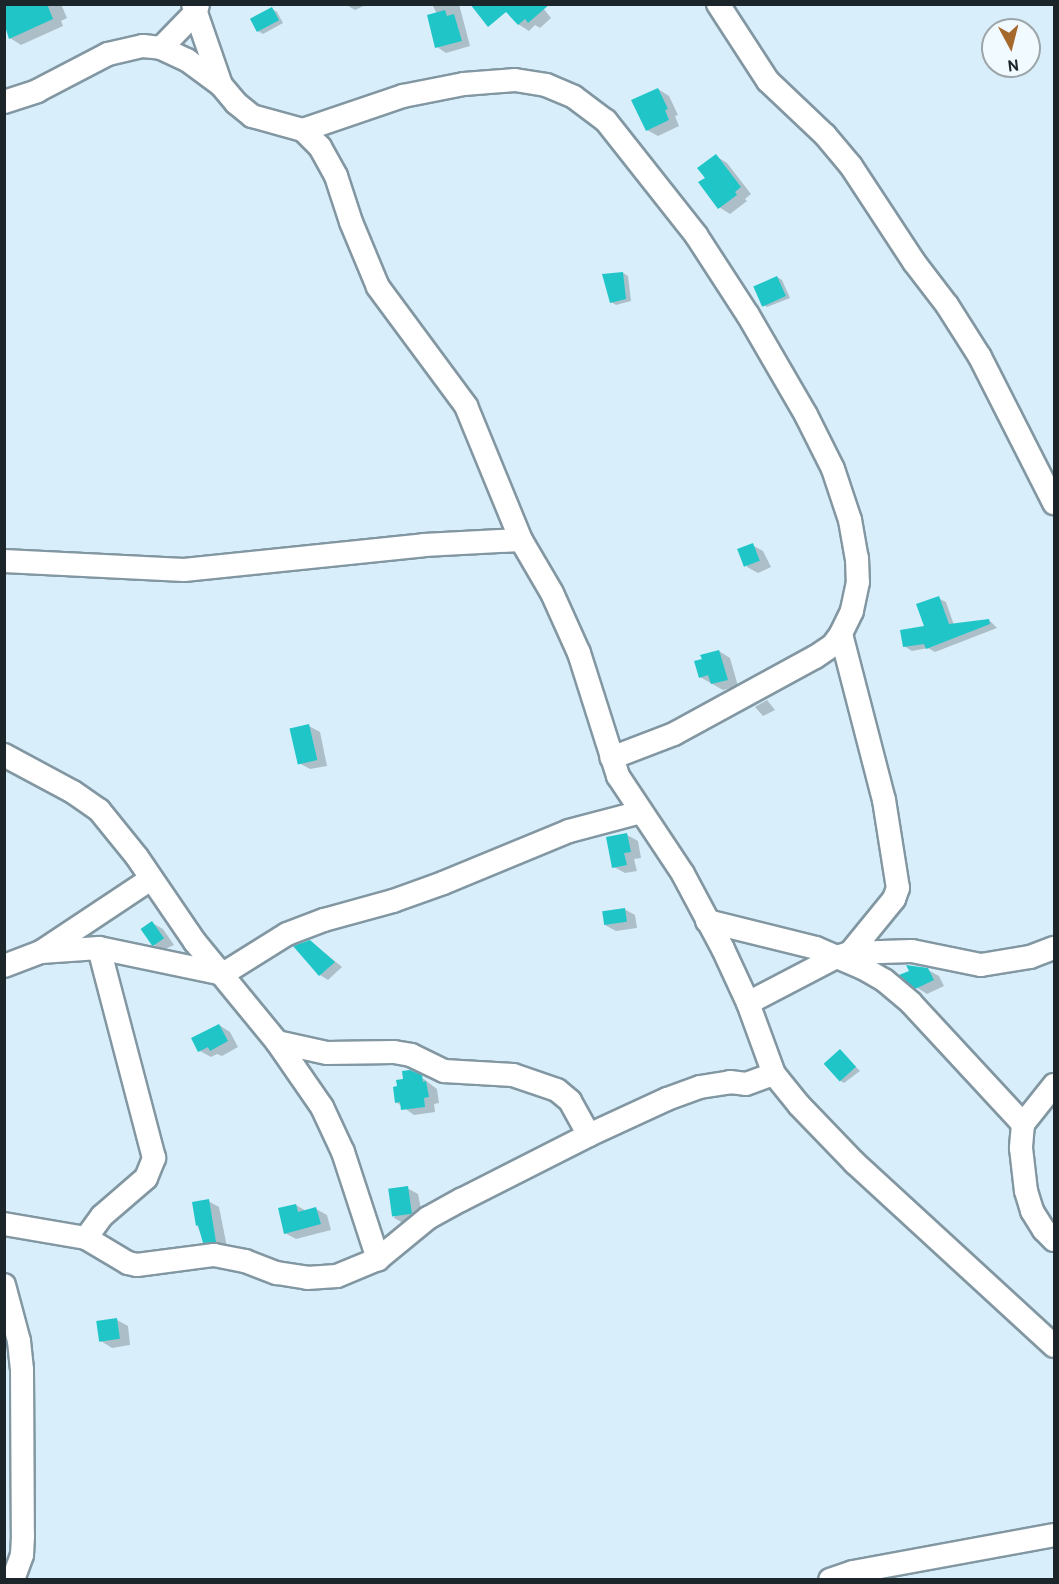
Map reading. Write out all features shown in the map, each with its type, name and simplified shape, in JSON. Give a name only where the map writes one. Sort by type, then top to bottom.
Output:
[{"type":"street","points":[[718,4],[768,81],[825,135],[851,166],[914,262],[947,305],[980,357],[1054,503]]},
{"type":"street","points":[[161,48],[196,7]]},
{"type":"street","points":[[196,7],[221,85]]},
{"type":"street","points":[[4,102],[37,91],[108,54],[125,48],[143,46],[161,48],[187,60],[221,85],[236,103],[252,116],[303,130],[320,147],[336,176],[351,222],[378,287],[466,406],[521,540],[552,593],[579,653],[618,776],[683,874],[748,1003],[774,1074],[799,1105],[855,1162],[1054,1346]]},
{"type":"street","points":[[303,130],[403,96],[464,84],[515,80],[546,85],[574,97],[606,121],[696,235],[748,315],[806,415],[832,470],[850,520],[857,558],[858,582],[852,611],[842,634],[833,645],[815,657],[682,730],[642,748],[611,758]]},
{"type":"street","points":[[4,561],[184,570],[424,545],[521,540]]},
{"type":"street","points":[[748,1003],[843,955],[894,899],[898,888],[879,777],[842,634]]},
{"type":"street","points":[[4,755],[74,792],[99,810],[137,857],[195,942],[278,1042],[322,1107],[342,1152],[378,1259]]},
{"type":"street","points":[[41,952],[99,948],[223,974],[263,948],[306,927],[403,898],[569,831],[641,812]]},
{"type":"street","points":[[4,966],[41,952],[151,879]]},
{"type":"street","points":[[707,921],[791,940],[843,955],[884,980],[911,1003],[1023,1124]]},
{"type":"street","points":[[86,1238],[102,1216],[147,1178],[154,1158],[99,948]]},
{"type":"street","points":[[843,955],[912,951],[981,965],[1030,957],[1054,948]]},
{"type":"street","points":[[278,1042],[327,1053],[394,1052],[411,1055],[444,1071],[513,1075],[557,1090],[570,1101],[589,1135]]},
{"type":"street","points":[[4,1224],[86,1238],[128,1263],[137,1265],[214,1256],[230,1257],[278,1273],[307,1278],[336,1276],[378,1259],[429,1218],[589,1135],[667,1099],[700,1088],[730,1082],[746,1084],[774,1074]]},
{"type":"street","points":[[1054,1085],[1023,1124],[1021,1148],[1026,1191],[1032,1211],[1044,1230],[1054,1240]]},
{"type":"street","points":[[4,1285],[17,1331],[22,1370],[23,1536],[22,1555],[13,1580]]},
{"type":"street","points":[[830,1580],[853,1572],[1054,1535]]},
{"type":"building","points":[[4,4],[47,4],[53,19],[9,39],[4,23]]},
{"type":"building","points":[[470,4],[550,4],[528,23],[525,19],[518,25],[506,12],[488,27]]},
{"type":"building","points":[[272,7],[279,20],[257,32],[250,19]]},
{"type":"building","points":[[445,10],[447,16],[454,14],[462,41],[435,48],[427,15]]},
{"type":"building","points":[[658,88],[668,109],[665,110],[669,120],[646,131],[631,100]]},
{"type":"building","points":[[716,154],[741,187],[735,192],[737,195],[718,209],[698,182],[705,178],[697,168]]},
{"type":"building","points":[[623,272],[626,299],[610,303],[602,274]]},
{"type":"building","points":[[777,276],[786,296],[762,307],[753,287]]},
{"type":"building","points":[[753,543],[760,561],[744,567],[737,549]]},
{"type":"building","points":[[939,596],[949,624],[989,619],[990,624],[926,649],[924,644],[903,647],[900,630],[924,626],[916,604]]},
{"type":"building","points":[[719,650],[728,680],[711,684],[708,675],[699,678],[694,661],[702,659],[700,655]]},
{"type":"building","points":[[309,724],[317,760],[298,765],[290,728]]},
{"type":"building","points":[[627,833],[631,852],[624,853],[627,865],[612,868],[606,837]]},
{"type":"building","points":[[625,908],[627,922],[604,925],[602,911]]},
{"type":"building","points":[[152,921],[164,938],[153,946],[141,929]]},
{"type":"building","points":[[310,940],[335,962],[319,976],[293,946]]},
{"type":"building","points":[[906,965],[928,968],[934,980],[915,989],[899,975],[909,971]]},
{"type":"building","points":[[219,1024],[228,1041],[210,1051],[208,1047],[198,1052],[191,1038]]},
{"type":"building","points":[[840,1049],[856,1067],[840,1082],[824,1064]]},
{"type":"building","points":[[410,1070],[422,1075],[423,1082],[426,1081],[429,1097],[424,1098],[425,1107],[401,1110],[400,1102],[395,1103],[393,1087],[397,1086],[396,1080],[403,1079],[402,1071]]},
{"type":"building","points":[[408,1186],[412,1214],[392,1217],[388,1189]]},
{"type":"building","points":[[209,1199],[216,1242],[203,1243],[198,1225],[196,1226],[192,1202]]},
{"type":"building","points":[[296,1204],[298,1212],[316,1207],[321,1224],[284,1234],[278,1208]]},
{"type":"building","points":[[117,1318],[120,1339],[99,1342],[96,1321]]}]
